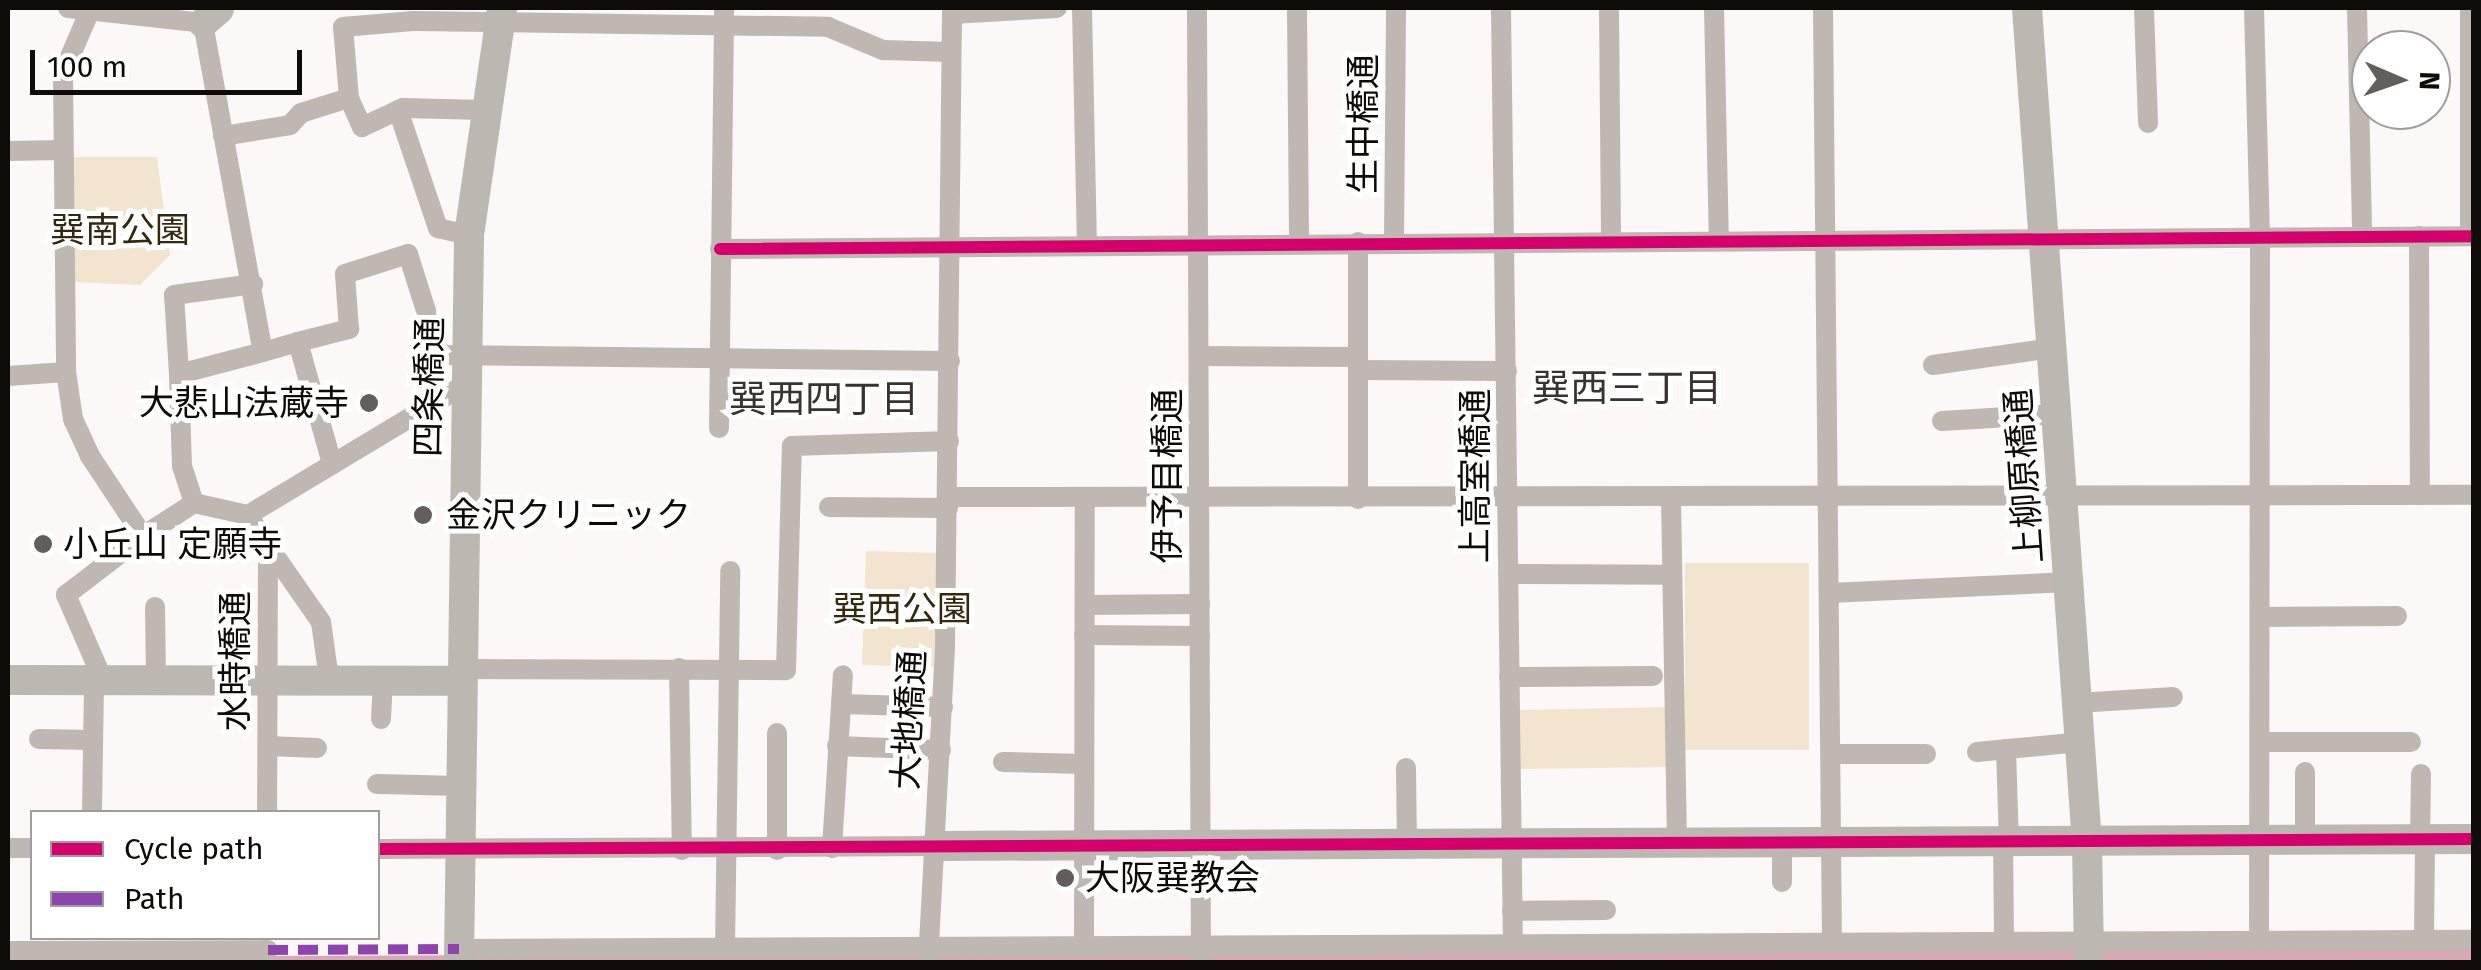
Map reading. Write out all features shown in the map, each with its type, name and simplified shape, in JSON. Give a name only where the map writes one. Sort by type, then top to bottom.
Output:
[{"type":"street","points":[[68,8],[216,12],[223,136],[263,352]]},
{"type":"street","points":[[952,11],[1057,8]]},
{"type":"street","points":[[1082,8],[1088,243]]},
{"type":"street","name":"伊予目橋通","points":[[1197,8],[1201,953]]},
{"type":"street","points":[[1298,8],[1299,242]]},
{"type":"street","name":"生中橋通","points":[[1394,241],[1396,8]]},
{"type":"street","name":"上高室橋通","points":[[1501,8],[1513,944]]},
{"type":"street","points":[[1608,8],[1612,242]]},
{"type":"street","points":[[1714,8],[1719,241]]},
{"type":"street","points":[[1822,8],[1828,241],[1832,940]]},
{"type":"street","name":"上柳原橋通","points":[[2027,8],[2087,843],[2089,951]]},
{"type":"street","points":[[2144,8],[2148,123]]},
{"type":"street","points":[[2254,8],[2260,236],[2259,941]]},
{"type":"street","points":[[2357,8],[2362,236]]},
{"type":"street","points":[[720,249],[1088,243],[2472,236],[2470,8]]},
{"type":"street","points":[[90,9],[63,73],[66,372],[73,420],[90,456],[143,536]]},
{"type":"street","name":"大地橋通","points":[[928,955],[943,708],[952,245],[952,11]]},
{"type":"street","points":[[484,110],[398,110],[362,128],[348,98],[343,27],[501,15],[724,16],[828,27],[883,50],[951,52]]},
{"type":"street","name":"四条橋通","points":[[459,956],[469,235],[484,110],[501,15]]},
{"type":"street","points":[[719,428],[724,16]]},
{"type":"street","points":[[223,136],[290,125],[301,113],[348,98]]},
{"type":"street","points":[[398,110],[438,228],[469,235]]},
{"type":"street","points":[[8,151],[63,150]]},
{"type":"street","points":[[2418,236],[2420,495]]},
{"type":"street","points":[[1358,242],[1358,499]]},
{"type":"street","points":[[179,374],[349,329],[345,274],[408,254],[440,355],[466,370],[718,361],[950,361]]},
{"type":"street","points":[[194,503],[182,466],[174,295],[253,284]]},
{"type":"street","points":[[298,342],[332,464]]},
{"type":"street","points":[[1933,366],[2052,348]]},
{"type":"street","points":[[1200,356],[1507,372]]},
{"type":"street","points":[[92,810],[98,680],[66,595],[194,503],[248,515],[332,464],[466,370]]},
{"type":"street","points":[[8,376],[66,372]]},
{"type":"street","points":[[1942,421],[2057,414]]},
{"type":"street","points":[[8,680],[383,681],[679,668],[786,670],[792,446],[949,441]]},
{"type":"street","points":[[828,507],[1085,498],[1508,500],[2474,494]]},
{"type":"street","points":[[1084,945],[1085,498]]},
{"type":"street","points":[[1671,498],[1677,845]]},
{"type":"street","name":"水時橋通","points":[[248,515],[268,546],[267,810]]},
{"type":"street","points":[[268,546],[322,622],[328,679]]},
{"type":"street","points":[[725,950],[732,668],[730,571]]},
{"type":"street","points":[[1508,574],[1672,575]]},
{"type":"street","points":[[1830,593],[2069,582]]},
{"type":"street","points":[[1085,605],[1200,604]]},
{"type":"street","points":[[155,607],[156,680]]},
{"type":"street","points":[[2262,616],[2397,616]]},
{"type":"street","points":[[1084,635],[1200,636]]},
{"type":"street","points":[[679,668],[682,850]]},
{"type":"street","points":[[832,848],[843,674]]},
{"type":"street","points":[[1509,677],[1653,676]]},
{"type":"street","points":[[381,719],[383,681]]},
{"type":"street","points":[[2077,703],[2172,698]]},
{"type":"street","points":[[841,704],[943,708]]},
{"type":"street","points":[[776,850],[777,733]]},
{"type":"street","points":[[39,739],[93,740]]},
{"type":"street","points":[[1977,752],[2080,742]]},
{"type":"street","points":[[2260,742],[2411,742]]},
{"type":"street","points":[[268,746],[317,748]]},
{"type":"street","points":[[836,746],[940,750]]},
{"type":"street","points":[[2004,940],[2006,749]]},
{"type":"street","points":[[1832,754],[1926,754]]},
{"type":"street","points":[[1003,762],[1083,764]]},
{"type":"street","points":[[1406,768],[1406,845]]},
{"type":"street","points":[[2305,772],[2305,841]]},
{"type":"street","points":[[2421,774],[2424,940]]},
{"type":"street","points":[[377,784],[461,786]]},
{"type":"street","points":[[380,849],[727,851],[935,846],[2474,840]]},
{"type":"street","points":[[1782,843],[1782,882]]},
{"type":"street","points":[[1512,912],[1606,910]]},
{"type":"street","points":[[459,956],[725,950],[928,955],[1084,945],[1201,953],[1832,940],[2004,940],[2089,951],[2259,941],[2474,940]]},
{"type":"street","points":[[8,951],[94,944],[268,951]]},
{"type":"green space","name":"巽南公園","points":[[72,157],[157,157],[170,255],[140,285],[74,282]]},
{"type":"green space","name":"巽西公園","points":[[866,551],[940,553],[938,667],[862,665]]},
{"type":"green space","points":[[1685,563],[1809,563],[1809,750],[1685,750]]},
{"type":"green space","points":[[1669,707],[1670,767],[1520,769],[1519,710]]},
{"type":"shaded area","points":[[2474,947],[2473,962],[8,962],[8,957]]},
{"type":"marked path","points":[[268,950],[459,949]]},
{"type":"cycle path","points":[[720,249],[2474,236]]},
{"type":"cycle path","points":[[380,849],[2474,839]]},
{"type":"place","name":"大悲山法蔵寺","points":[[369,403]]},
{"type":"place","name":"金沢クリニック","points":[[423,515]]},
{"type":"place","name":"小丘山 定願寺","points":[[43,544]]},
{"type":"place","name":"大阪巽教会","points":[[1065,878]]},
{"type":"district","name":"巽西三丁目","points":[[1627,389]]},
{"type":"district","name":"巽西四丁目","points":[[824,400]]}]
